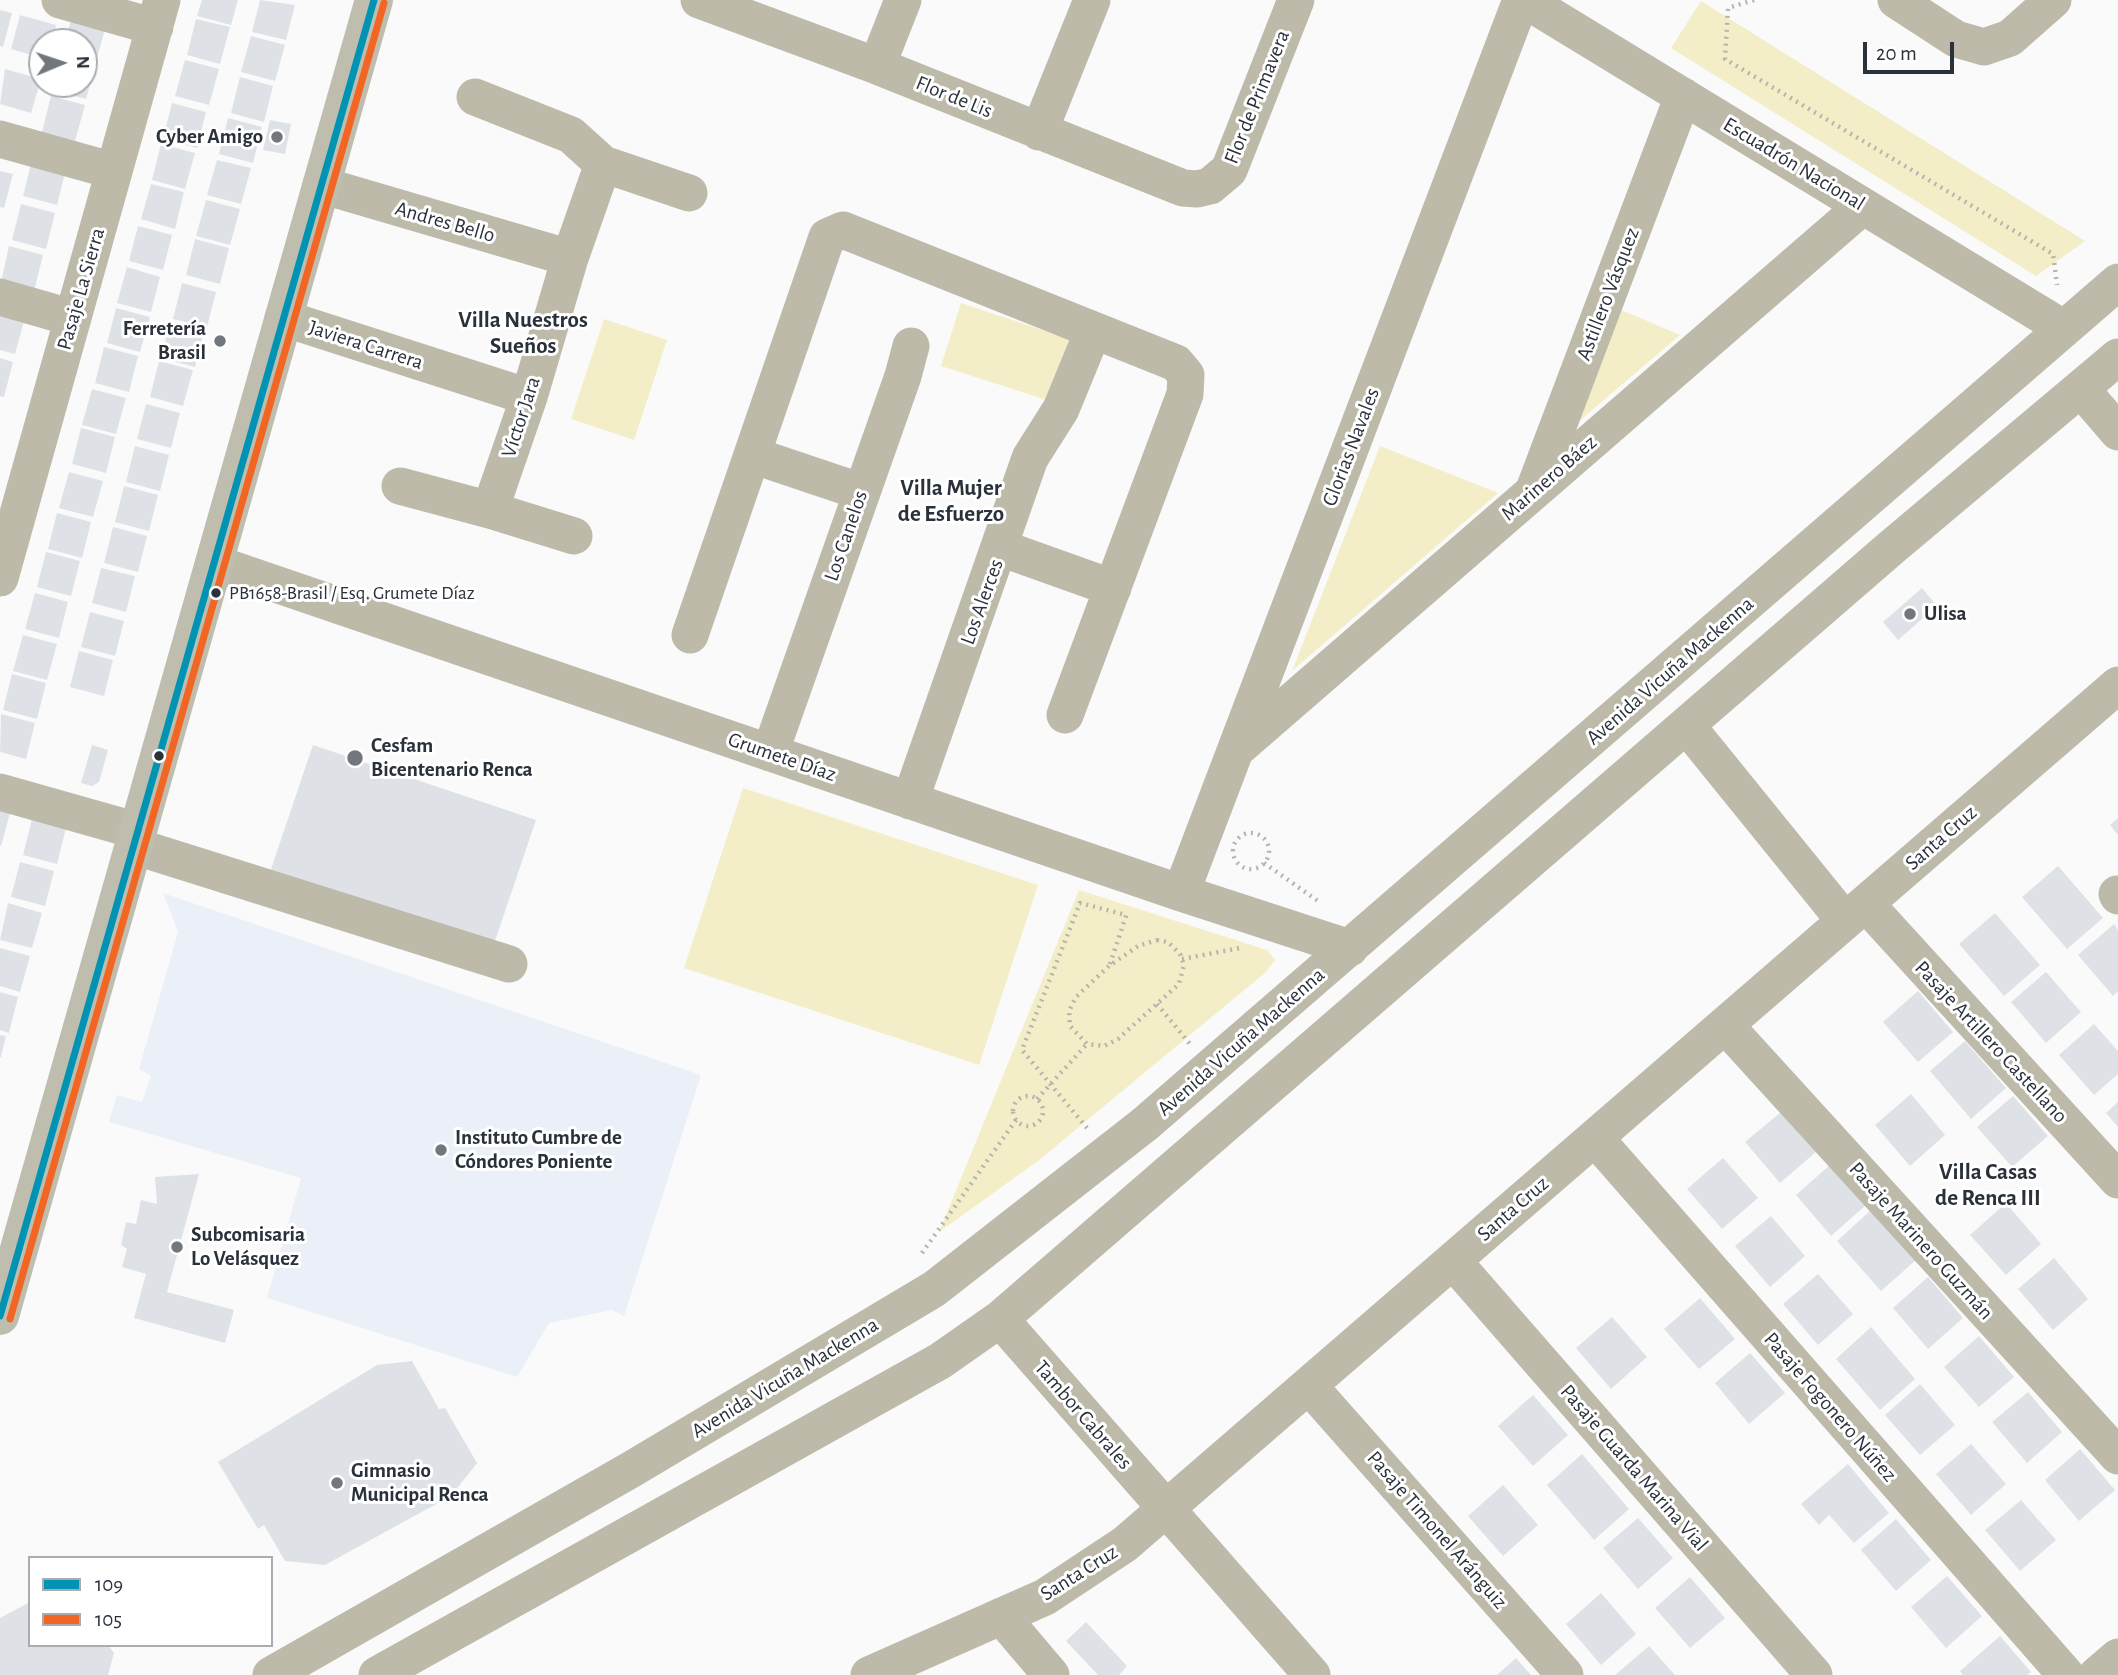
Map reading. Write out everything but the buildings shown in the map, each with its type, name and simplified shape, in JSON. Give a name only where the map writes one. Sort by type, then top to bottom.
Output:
[{"type":"main road","points":[[0,1316],[374,0]]},
{"type":"street","points":[[60,0],[158,13]]},
{"type":"street","points":[[877,65],[903,0]]},
{"type":"street","points":[[1039,132],[1092,0]]},
{"type":"street","name":"Flor de Primavera","points":[[1210,186],[1229,170],[1296,0]]},
{"type":"street","name":"Escuadrón Nacional","points":[[1523,0],[2063,328]]},
{"type":"street","name":"Glorias Navales","points":[[1181,893],[1523,0]]},
{"type":"street","points":[[1896,0],[1956,39],[1984,47],[2010,37],[2053,0]]},
{"type":"street","name":"Flor de Lis","points":[[710,2],[877,65],[1183,188],[1196,190],[1210,186]]},
{"type":"street","name":"Pasaje La Sierra","points":[[0,578],[14,471],[73,318],[158,13]]},
{"type":"street","name":"Astillero Vásquez","points":[[1534,491],[1683,96]]},
{"type":"street","points":[[475,97],[571,135],[603,164],[688,193]]},
{"type":"street","points":[[0,139],[114,171]]},
{"type":"street","name":"Víctor Jara","points":[[490,510],[530,397],[570,258],[603,164]]},
{"type":"street","name":"Andres Bello","points":[[321,185],[570,258]]},
{"type":"street","name":"Marinero Báez","points":[[1236,750],[1863,206]]},
{"type":"street","points":[[690,635],[827,237],[832,232],[843,230],[1176,363],[1186,375],[1187,384],[1065,715]]},
{"type":"street","name":"Avenida Vicuña Mackenna","points":[[271,1675],[322,1663],[632,1469],[934,1289],[1107,1154],[1208,1070],[2118,282]]},
{"type":"street","points":[[0,298],[73,318]]},
{"type":"street","name":"Javiera Carrera","points":[[283,318],[530,397]]},
{"type":"street","name":"Los Alerces","points":[[910,800],[1001,548],[1030,458],[1061,409],[1093,331]]},
{"type":"street","name":"Los Canelos","points":[[775,739],[911,346]]},
{"type":"street","points":[[377,1675],[928,1368],[999,1319],[1892,547],[2118,357]]},
{"type":"street","points":[[2081,389],[2118,432]]},
{"type":"street","points":[[752,455],[862,492]]},
{"type":"street","points":[[400,486],[574,536]]},
{"type":"street","points":[[1859,506],[1892,547]]},
{"type":"street","points":[[1001,548],[1113,588]]},
{"type":"street","name":"Grumete Díaz","points":[[214,563],[775,739],[910,800],[1350,948]]},
{"type":"street","name":"Santa Cruz","points":[[869,1675],[1045,1597],[1087,1571],[1166,1510],[2118,685]]},
{"type":"street","name":"Pasaje Artillero Castellano","points":[[1687,726],[1855,912],[2118,1180]]},
{"type":"street","points":[[0,792],[509,964]]},
{"type":"street","name":"Pasaje Marinero Guzmán","points":[[1725,1025],[2118,1456]]},
{"type":"street","name":"Pasaje Fogonero Núñez","points":[[1595,1138],[2066,1675]]},
{"type":"street","name":"Pasaje Guarda Marina Vial","points":[[1453,1261],[1814,1675]]},
{"type":"street","name":"Tambor Cabrales","points":[[999,1319],[1312,1675]]},
{"type":"street","name":"Pasaje Timonel Aránguiz","points":[[1309,1385],[1565,1675]]},
{"type":"street","points":[[1001,1616],[1051,1675]]},
{"type":"street","points":[[2097,1675],[2118,1657]]},
{"type":"path","points":[[1754,0],[1728,8],[1725,60],[2053,254],[2063,328]]},
{"type":"path","points":[[1251,833],[1266,842],[1267,858],[1259,866],[1250,869],[1236,861],[1234,845],[1241,836],[1251,833]]},
{"type":"path","points":[[1110,966],[1138,878]]},
{"type":"path","points":[[1107,1154],[1022,1050],[1080,903],[1126,915]]},
{"type":"path","points":[[1157,940],[1175,947],[1184,965],[1180,984],[1157,1004],[1118,1039],[1104,1046],[1087,1044],[1070,1026],[1069,1011],[1076,996],[1110,966],[1148,941],[1157,940]]},
{"type":"path","points":[[1157,1004],[1208,1070]]},
{"type":"path","points":[[1037,1099],[1087,1044]]},
{"type":"path","points":[[1026,1096],[1037,1099],[1043,1110],[1038,1121],[1027,1125],[1016,1120],[1013,1114],[1015,1102],[1026,1096]]},
{"type":"path","points":[[934,1289],[916,1262],[1016,1120]]},
{"type":"shaded area","points":[[1701,1],[2085,241],[2036,276],[1671,48]]},
{"type":"shaded area","points":[[961,303],[1070,339],[1050,401],[941,366]]},
{"type":"shaded area","points":[[1619,309],[1680,335],[1563,435]]},
{"type":"shaded area","points":[[604,319],[667,340],[634,440],[571,419]]},
{"type":"shaded area","points":[[1380,446],[1498,493],[1292,671]]},
{"type":"shaded area","points":[[743,788],[1038,885],[979,1065],[684,968]]},
{"type":"shaded area","points":[[1079,890],[1267,950],[1275,960],[1266,972],[1038,1161],[939,1232]]},
{"type":"shaded area","name":"Instituto Cumbre de Cóndores Poniente","points":[[163,893],[701,1075],[624,1316],[612,1310],[549,1323],[517,1377],[267,1298],[301,1178],[109,1122],[117,1095],[142,1102],[151,1076],[139,1069],[178,932]]},
{"type":"transit line","name":"109","points":[[0,1316],[374,0]]},
{"type":"transit line","name":"105","points":[[10,1319],[384,3]]},
{"type":"place","name":"Cyber Amigo","points":[[277,137]]},
{"type":"place","name":"Ferretería Brasil","points":[[220,341]]},
{"type":"place","name":"PB1658-Brasil / Esq. Grumete Díaz","points":[[216,593]]},
{"type":"place","name":"Ulisa","points":[[1910,614]]},
{"type":"place","name":"Cesfam Bicentenario Renca","points":[[355,758]]},
{"type":"place","name":"Instituto Cumbre de Cóndores Poniente","points":[[441,1150]]},
{"type":"place","name":"Subcomisaria Lo Velásquez","points":[[177,1247]]},
{"type":"place","name":"Gimnasio Municipal Renca","points":[[337,1483]]},
{"type":"district","name":"Villa Nuestros Sueños","points":[[523,333]]},
{"type":"district","name":"Villa Mujer de Esfuerzo","points":[[951,501]]},
{"type":"district","name":"Villa Casas de Renca III","points":[[1988,1185]]}]
